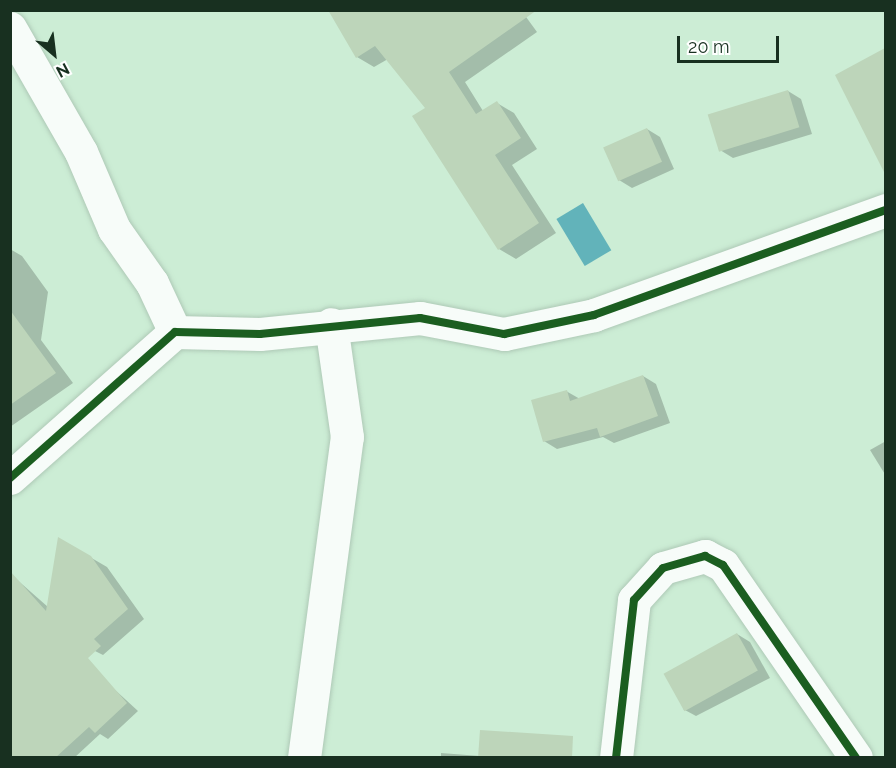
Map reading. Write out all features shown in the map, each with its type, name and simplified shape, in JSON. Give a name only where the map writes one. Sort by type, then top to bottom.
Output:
[{"type":"street","points":[[10,28],[81,152],[114,229],[152,283],[175,332]]},
{"type":"street","points":[[10,478],[175,332],[260,334],[331,324],[420,318],[504,334],[594,315],[885,210]]},
{"type":"street","points":[[304,758],[347,437],[331,324]]},
{"type":"street","points":[[616,758],[634,600],[663,568],[705,556],[723,565],[856,758]]},
{"type":"water","points":[[583,203],[611,250],[585,266],[556,219]]},
{"type":"building","points":[[328,10],[537,10],[449,72],[476,114],[497,101],[521,138],[495,155],[539,223],[498,250],[412,116],[425,108],[375,46],[356,58]]},
{"type":"building","points":[[885,48],[885,174],[835,75]]},
{"type":"building","points":[[788,90],[799,127],[719,152],[708,115]]},
{"type":"building","points":[[647,128],[662,162],[618,181],[603,148]]},
{"type":"building","points":[[10,310],[56,373],[10,405]]},
{"type":"building","points":[[643,375],[658,416],[600,437],[597,428],[543,442],[531,400],[567,390],[570,401]]},
{"type":"building","points":[[58,537],[91,556],[128,609],[94,639],[101,646],[88,658],[127,703],[95,733],[89,727],[55,758],[10,758],[10,571],[46,611]]},
{"type":"building","points":[[737,633],[758,671],[684,711],[664,674]]},
{"type":"building","points":[[480,730],[573,736],[572,758],[478,758]]},
{"type":"cycle path","points":[[10,478],[175,332],[260,334],[420,318],[504,334],[594,315],[886,210]]},
{"type":"cycle path","points":[[616,758],[634,600],[663,568],[705,556],[723,565],[856,758]]}]
